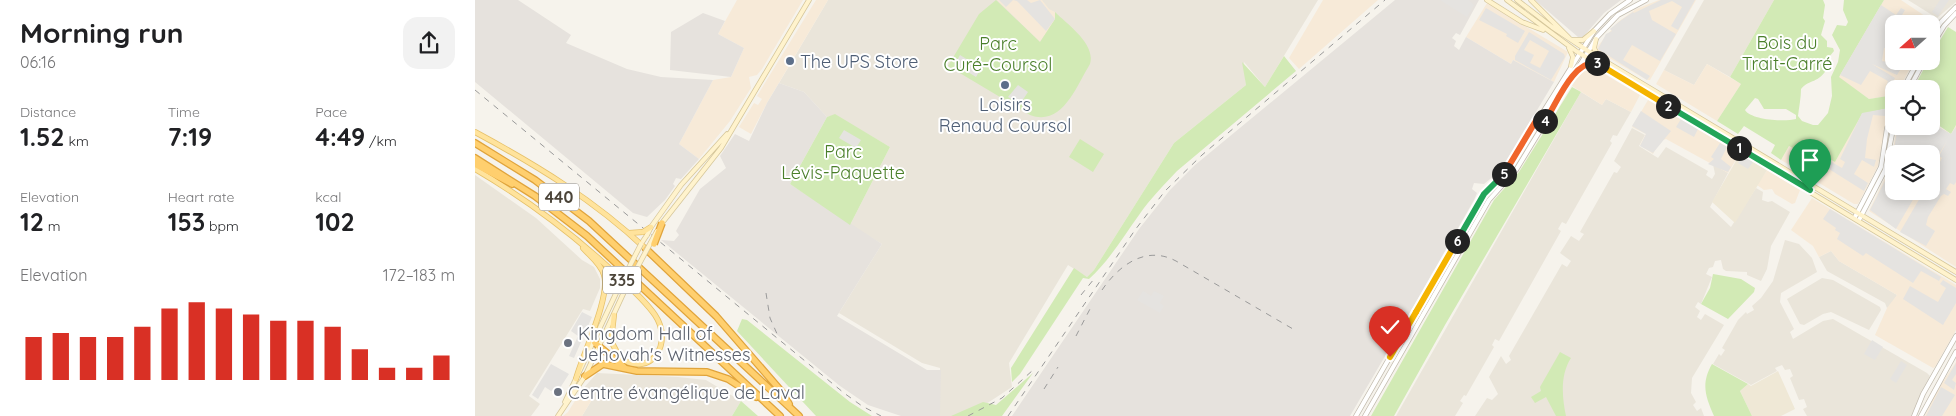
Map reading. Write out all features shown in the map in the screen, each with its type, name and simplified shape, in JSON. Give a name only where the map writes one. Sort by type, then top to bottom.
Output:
[{"type":"highway","name":"440","points":[[475,143],[535,180],[589,220],[799,416]]},
{"type":"highway","name":"440","points":[[475,158],[542,200],[604,251],[780,416]]},
{"type":"highway","points":[[475,164],[542,200]]},
{"type":"highway","points":[[662,223],[654,244],[649,250],[723,324],[782,392],[792,410]]},
{"type":"highway","points":[[595,343],[626,369]]},
{"type":"highway","points":[[585,376],[603,364],[637,371],[695,370],[711,373],[732,382],[767,404]]},
{"type":"main road","name":"335","points":[[475,169],[515,194],[571,236],[608,267],[655,316],[663,337],[662,346],[656,356],[647,362],[638,364],[620,358],[611,341],[614,315],[624,292],[649,250],[662,223],[721,148],[809,0]]},
{"type":"main road","points":[[1487,0],[1530,26],[1546,30]]},
{"type":"main road","points":[[1507,0],[1584,56],[1956,280]]},
{"type":"main road","points":[[1531,0],[1565,31],[1570,40]]},
{"type":"main road","points":[[1520,1],[1570,40],[1956,272]]},
{"type":"main road","points":[[1513,15],[1517,14],[1518,8]]},
{"type":"main road","points":[[1570,40],[1584,40],[1594,32]]},
{"type":"main road","points":[[1595,39],[1594,49],[1599,57]]},
{"type":"main road","points":[[1568,46],[1573,57],[1571,66]]},
{"type":"main road","points":[[1575,71],[1585,64],[1596,63]]},
{"type":"main road","name":"335","points":[[651,227],[685,181],[733,127]]},
{"type":"main road","points":[[475,132],[574,189],[606,212],[649,250]]},
{"type":"main road","points":[[558,416],[595,343],[619,287],[649,250],[651,227],[640,232],[629,233]]},
{"type":"main road","points":[[571,236],[600,268],[605,283],[597,318],[576,379]]},
{"type":"main road","points":[[563,407],[585,376],[614,315]]},
{"type":"street","points":[[1356,416],[1483,195],[1509,168],[1537,119],[1594,32],[1612,12],[1629,0]]},
{"type":"street","points":[[1365,416],[1490,198],[1516,170],[1595,39],[1618,15],[1645,0]]},
{"type":"street","points":[[1940,24],[1956,7]]},
{"type":"street","points":[[1940,32],[1956,13]]},
{"type":"street","points":[[1537,119],[1541,120],[1541,127]]},
{"type":"street","points":[[1857,219],[1881,166],[1886,135]]},
{"type":"street","points":[[1860,213],[1886,168],[1892,135]]},
{"type":"street","points":[[1914,416],[1923,394],[1956,336]]},
{"type":"street","points":[[1921,416],[1956,352]]},
{"type":"shaded area","points":[[475,0],[518,0],[571,35],[566,43],[627,69],[661,77],[713,80],[679,144],[699,159],[681,179],[676,178],[673,184],[675,186],[665,200],[647,217],[633,213],[475,82]]},
{"type":"shaded area","points":[[737,0],[803,0],[762,69],[757,75],[749,77],[751,88],[730,121],[699,159],[679,144],[713,80],[731,77],[744,48],[718,34]]},
{"type":"shaded area","points":[[816,0],[828,0],[767,103],[751,134],[739,127],[754,103],[758,105],[762,99],[757,96]]},
{"type":"shaded area","points":[[828,0],[1318,0],[1265,87],[1244,62],[1246,85],[1174,143],[1094,270],[1087,277],[1068,265],[1009,363],[1012,387],[986,404],[959,416],[940,416],[940,368],[922,363],[839,313],[882,244],[850,225],[890,147],[835,115],[827,117],[804,92],[779,83]]},
{"type":"shaded area","points":[[997,0],[1042,0],[1049,9],[1055,12],[1056,19],[1040,42]]},
{"type":"shaded area","points":[[999,0],[1013,0],[1006,7]]},
{"type":"shaded area","points":[[1013,0],[1027,0],[1031,3],[1040,0],[1055,19],[1046,31],[1017,1]]},
{"type":"shaded area","points":[[1323,0],[1378,0],[1299,69],[1289,58]]},
{"type":"shaded area","points":[[1395,0],[1479,0],[1460,35],[1456,33],[1452,38],[1456,41],[1454,46],[1459,50],[1466,37],[1511,64],[1513,60],[1554,82],[1501,170],[1484,184],[1474,183],[1472,189],[1477,193],[1474,200],[1408,316],[1402,316],[1398,323],[1402,327],[1350,416],[1012,416],[1139,229],[1170,190],[1195,165]]},
{"type":"shaded area","points":[[1440,0],[1469,0],[1474,5],[1467,17]]},
{"type":"shaded area","points":[[1535,0],[1621,0],[1604,13],[1583,37],[1578,37]]},
{"type":"shaded area","points":[[1659,0],[1696,0],[1650,80],[1647,80],[1599,52],[1597,47],[1618,22],[1636,9]]},
{"type":"shaded area","points":[[1661,0],[1695,0],[1678,30],[1671,26],[1682,7],[1672,1],[1649,11],[1652,20],[1676,34],[1660,61],[1632,45],[1623,60],[1650,76],[1647,80],[1598,49],[1606,34],[1612,31],[1610,29],[1620,21],[1633,12]]},
{"type":"shaded area","points":[[1704,0],[1774,0],[1730,77],[1707,64],[1694,85],[1664,70]]},
{"type":"shaded area","points":[[1884,0],[1901,0],[1924,15],[1885,15],[1885,70],[1909,70],[1904,80],[1885,80],[1885,96],[1869,99],[1838,77]]},
{"type":"shaded area","points":[[1908,0],[1956,0],[1940,15],[1932,15]]},
{"type":"shaded area","points":[[1940,0],[1949,0],[1939,15],[1932,12]]},
{"type":"shaded area","points":[[1487,3],[1568,52],[1554,82],[1513,60],[1511,64],[1466,37]]},
{"type":"shaded area","points":[[1881,5],[1896,15],[1885,15],[1885,48],[1882,61],[1885,62],[1885,70],[1872,64],[1895,78],[1894,80],[1886,80],[1870,71],[1861,85],[1840,75]]},
{"type":"shaded area","points":[[1486,8],[1525,31],[1518,43],[1506,36],[1507,34],[1479,20]]},
{"type":"shaded area","points":[[1901,8],[1905,10],[1902,15],[1896,15]]},
{"type":"shaded area","points":[[703,13],[725,21],[718,34],[744,48],[731,77],[670,70],[671,32]]},
{"type":"shaded area","points":[[1529,32],[1564,54],[1565,57],[1551,80],[1515,60],[1515,56]],"holes":[[[1530,40],[1549,51],[1540,68],[1530,63],[1534,55],[1524,50]]]},
{"type":"shaded area","points":[[960,55],[981,68],[976,77],[955,64]]},
{"type":"shaded area","points":[[1707,64],[1741,84],[1717,121],[1656,84],[1664,70],[1694,85]]},
{"type":"shaded area","points":[[1589,65],[1640,95],[1631,112],[1606,99],[1602,105],[1572,86],[1583,67]]},
{"type":"shaded area","points":[[1886,70],[1900,70],[1897,75]]},
{"type":"shaded area","points":[[779,83],[804,92],[827,117],[790,184],[882,244],[837,316],[927,370],[941,370],[940,416],[901,416],[868,405],[840,386],[661,240],[674,241],[679,235],[676,231],[700,189],[726,168],[720,156],[735,134],[749,141]]},
{"type":"shaded area","points":[[1018,85],[1028,92],[1020,104],[1008,97]]},
{"type":"shaded area","points":[[1581,92],[1602,105],[1606,99],[1631,112],[1617,136],[1613,135],[1610,141],[1612,143],[1566,224],[1562,222],[1558,229],[1561,231],[1499,341],[1495,339],[1492,345],[1494,347],[1466,396],[1464,395],[1460,401],[1463,403],[1455,416],[1396,416]]},
{"type":"shaded area","points":[[1648,100],[1740,153],[1728,173],[1666,139],[1660,141],[1653,154],[1640,145],[1646,134],[1632,127]]},
{"type":"shaded area","points":[[1885,109],[1885,129],[1878,166],[1858,204],[1854,204],[1781,160],[1789,146],[1799,142],[1835,162],[1862,113]]},
{"type":"shaded area","points":[[1885,109],[1885,116],[1873,115],[1867,139],[1865,158],[1876,160],[1874,167],[1862,160],[1854,174],[1868,183],[1864,191],[1821,164],[1820,158],[1800,147],[1800,144],[1842,168],[1845,162],[1840,159],[1862,113]]},
{"type":"shaded area","points":[[1641,111],[1671,131],[1653,153],[1640,146],[1646,134],[1632,126]]},
{"type":"shaded area","points":[[1681,119],[1698,129],[1694,137],[1676,127]]},
{"type":"shaded area","points":[[1956,125],[1956,267],[1869,211],[1885,178],[1885,200],[1940,200],[1940,145],[1894,145],[1896,135],[1940,135],[1940,127],[1951,134]]},
{"type":"shaded area","points":[[1956,127],[1956,182],[1954,185],[1950,183],[1946,189],[1951,192],[1948,196],[1944,194],[1940,198],[1940,162],[1942,158],[1940,154],[1947,141],[1940,153],[1940,145],[1895,145],[1896,135],[1940,135],[1940,128],[1951,134]]},
{"type":"shaded area","points":[[1632,128],[1645,135],[1639,146],[1658,158],[1666,147],[1708,171],[1706,175],[1712,179],[1715,174],[1713,164],[1728,173],[1710,207],[1731,227],[1756,188],[1763,192],[1762,200],[1772,201],[1790,212],[1771,246],[1767,269],[1761,281],[1747,275],[1747,272],[1726,271],[1723,269],[1721,260],[1715,261],[1713,267],[1709,268],[1706,274],[1712,277],[1701,304],[1698,302],[1695,307],[1700,311],[1697,317],[1701,320],[1705,314],[1724,325],[1692,378],[1691,393],[1696,402],[1693,405],[1697,411],[1701,408],[1704,416],[1475,416],[1487,398],[1492,400],[1498,394],[1489,377],[1501,356],[1506,364],[1511,360],[1509,356],[1562,264],[1567,267],[1571,261],[1560,253],[1571,236],[1579,241],[1584,234],[1580,232],[1614,172],[1617,173],[1621,167],[1614,161]]},
{"type":"shaded area","points":[[844,130],[861,140],[856,148],[839,138]]},
{"type":"shaded area","points":[[1720,143],[1727,147],[1721,159],[1731,167],[1728,172],[1708,164],[1714,159],[1711,157]]},
{"type":"shaded area","points":[[1740,154],[1767,170],[1735,223],[1712,202]]},
{"type":"shaded area","points":[[1742,155],[1753,162],[1748,169],[1738,163]]},
{"type":"shaded area","points":[[1767,170],[1800,190],[1795,203],[1792,204],[1775,194],[1772,189],[1764,190],[1757,185]]},
{"type":"shaded area","points":[[475,175],[536,218],[582,260],[594,267],[600,279],[600,288],[590,311],[583,309],[529,396],[540,404],[531,416],[475,416]]},
{"type":"shaded area","points":[[1885,181],[1885,200],[1913,200],[1896,229],[1870,210]]},
{"type":"shaded area","points":[[1812,198],[1956,285],[1956,330],[1935,367],[1933,368],[1875,335],[1887,308],[1897,295],[1839,261],[1831,251],[1819,257],[1813,246],[1791,230]]},
{"type":"shaded area","points":[[1919,200],[1939,200],[1928,217],[1926,225],[1935,231],[1926,246],[1900,232]]},
{"type":"shaded area","points":[[1830,209],[1941,277],[1939,281],[1921,271],[1913,283],[1866,253],[1863,256],[1837,239],[1840,233],[1823,219]]},
{"type":"shaded area","points":[[1785,240],[1799,244],[1812,258],[1817,272],[1781,293],[1780,302],[1794,329],[1790,332],[1793,339],[1823,321],[1833,319],[1927,373],[1930,376],[1911,416],[1807,416],[1803,409],[1807,407],[1804,399],[1799,400],[1790,378],[1793,376],[1790,369],[1785,370],[1782,365],[1775,368],[1777,371],[1751,385],[1713,364],[1719,354],[1721,356],[1725,350],[1722,348],[1738,320],[1746,312],[1747,314],[1754,310],[1752,306],[1761,298],[1773,281]]},
{"type":"shaded area","points":[[1831,251],[1839,261],[1897,295],[1890,307],[1887,308],[1885,303],[1827,271],[1819,257]]},
{"type":"shaded area","points":[[1822,278],[1833,280],[1880,307],[1881,310],[1869,330],[1831,312],[1823,314],[1804,325],[1800,324],[1787,299]]},
{"type":"shaded area","points":[[1943,280],[1956,288],[1956,303],[1943,325],[1903,299],[1910,286],[1938,302],[1946,288],[1940,284]]},
{"type":"shaded area","points":[[1143,291],[1151,296],[1154,291],[1164,296],[1160,303],[1164,306],[1160,313],[1137,300]]},
{"type":"shaded area","points":[[582,312],[592,317],[574,358],[569,356],[578,336],[571,331]]},
{"type":"shaded area","points":[[1872,340],[1883,347],[1875,360],[1864,354]]},
{"type":"shaded area","points":[[1901,361],[1907,365],[1896,383],[1890,379]]},
{"type":"shaded area","points":[[1956,362],[1956,416],[1925,416],[1939,387]]},
{"type":"shaded area","points":[[1956,363],[1956,374],[1952,380],[1956,383],[1954,390],[1944,383]]},
{"type":"shaded area","points":[[551,364],[569,374],[560,388],[558,387],[551,391],[545,387],[538,399],[532,395]]},
{"type":"shaded area","points":[[1778,371],[1795,409],[1781,416],[1752,416],[1740,391],[1748,384],[1751,386]]},
{"type":"shaded area","points":[[597,373],[706,380],[741,401],[732,416],[582,416],[593,398],[581,391]]},
{"type":"shaded area","points":[[1941,387],[1955,395],[1942,416],[1926,416]]},
{"type":"shaded area","points":[[581,391],[593,398],[582,416],[563,416],[568,412]]},
{"type":"green space","name":"Parc Curé-Coursol","points":[[996,0],[1040,42],[1055,19],[1055,12],[1080,35],[1089,49],[1090,64],[1067,103],[1051,115],[1041,117],[1030,115],[948,66],[979,14]]},
{"type":"green space","name":"Bois du Trait-Carré","points":[[1774,0],[1823,0],[1825,5],[1823,18],[1825,21],[1821,35],[1827,41],[1827,47],[1833,48],[1834,51],[1824,63],[1828,67],[1824,73],[1801,89],[1798,116],[1802,121],[1818,125],[1828,113],[1832,96],[1831,77],[1838,62],[1840,50],[1832,35],[1837,25],[1846,26],[1848,22],[1843,10],[1844,0],[1884,0],[1839,77],[1869,99],[1885,96],[1885,109],[1862,114],[1835,162],[1799,142],[1795,149],[1789,146],[1781,160],[1771,153],[1775,145],[1744,126],[1738,134],[1717,121],[1741,84],[1730,77]],"holes":[[[1755,98],[1758,99],[1764,109],[1786,109],[1796,115],[1796,119],[1761,118],[1745,110]]]},
{"type":"green space","points":[[1948,27],[1956,32],[1956,125],[1951,134],[1940,126],[1940,80],[1918,80],[1923,70],[1940,70],[1940,40]]},
{"type":"green space","points":[[1284,56],[1296,71],[1177,171],[1162,187],[1143,209],[1103,264],[1089,279],[1083,278],[1020,374],[1012,382],[1011,368],[1074,268],[1087,277],[1094,270],[1174,143],[1246,85],[1242,62],[1265,87]]},
{"type":"green space","points":[[1572,87],[1581,92],[1394,416],[1371,416],[1494,200],[1519,172]]},
{"type":"green space","name":"Parc Lévis-Paquette","points":[[835,114],[890,147],[850,225],[790,184],[827,117]]},
{"type":"green space","points":[[1080,139],[1104,154],[1093,172],[1069,157]]},
{"type":"green space","points":[[1713,274],[1741,279],[1755,288],[1754,292],[1728,319],[1701,304],[1710,288]]},
{"type":"green space","points":[[742,319],[747,320],[850,402],[872,416],[816,416],[737,331]]},
{"type":"green space","points":[[1560,352],[1571,358],[1565,372],[1563,386],[1566,416],[1556,416],[1546,397],[1535,403],[1531,397],[1541,391],[1540,387]]},
{"type":"green space","points":[[1712,364],[1748,384],[1740,391],[1752,416],[1714,416],[1705,390],[1706,377]]},
{"type":"green space","points":[[1033,373],[1002,416],[951,416],[983,402],[996,405]]},
{"type":"green space","points":[[741,401],[758,416],[732,416]]},
{"type":"railway","points":[[1008,416],[1135,230],[1165,191],[1202,155],[1385,0]]},
{"type":"railway","points":[[475,90],[844,393],[862,406],[881,416]]},
{"type":"railway","points":[[1102,290],[1117,273],[1134,260],[1154,255],[1165,257],[1176,261],[1293,329]]},
{"type":"railway","points":[[1081,295],[1094,279]]},
{"type":"railway","points":[[766,293],[770,318],[778,336]]},
{"type":"railway","points":[[1076,336],[1091,307]]},
{"type":"railway","points":[[1044,389],[1058,367]]},
{"type":"railway","points":[[968,416],[1002,398],[1033,370]]},
{"type":"place","name":"The UPS Store","points":[[790,61]]},
{"type":"place","name":"Loisirs Renaud Coursol","points":[[1005,85]]},
{"type":"place","name":"Kingdom Hall of Jehovah's Witnesses","points":[[568,343]]},
{"type":"place","name":"Centre évangélique de Laval","points":[[558,392]]},
{"type":"route","points":[[1390,357],[1483,195],[1509,168],[1537,119],[1541,120],[1541,127],[1555,107],[1575,71],[1585,64],[1596,63],[1810,190]]}]
